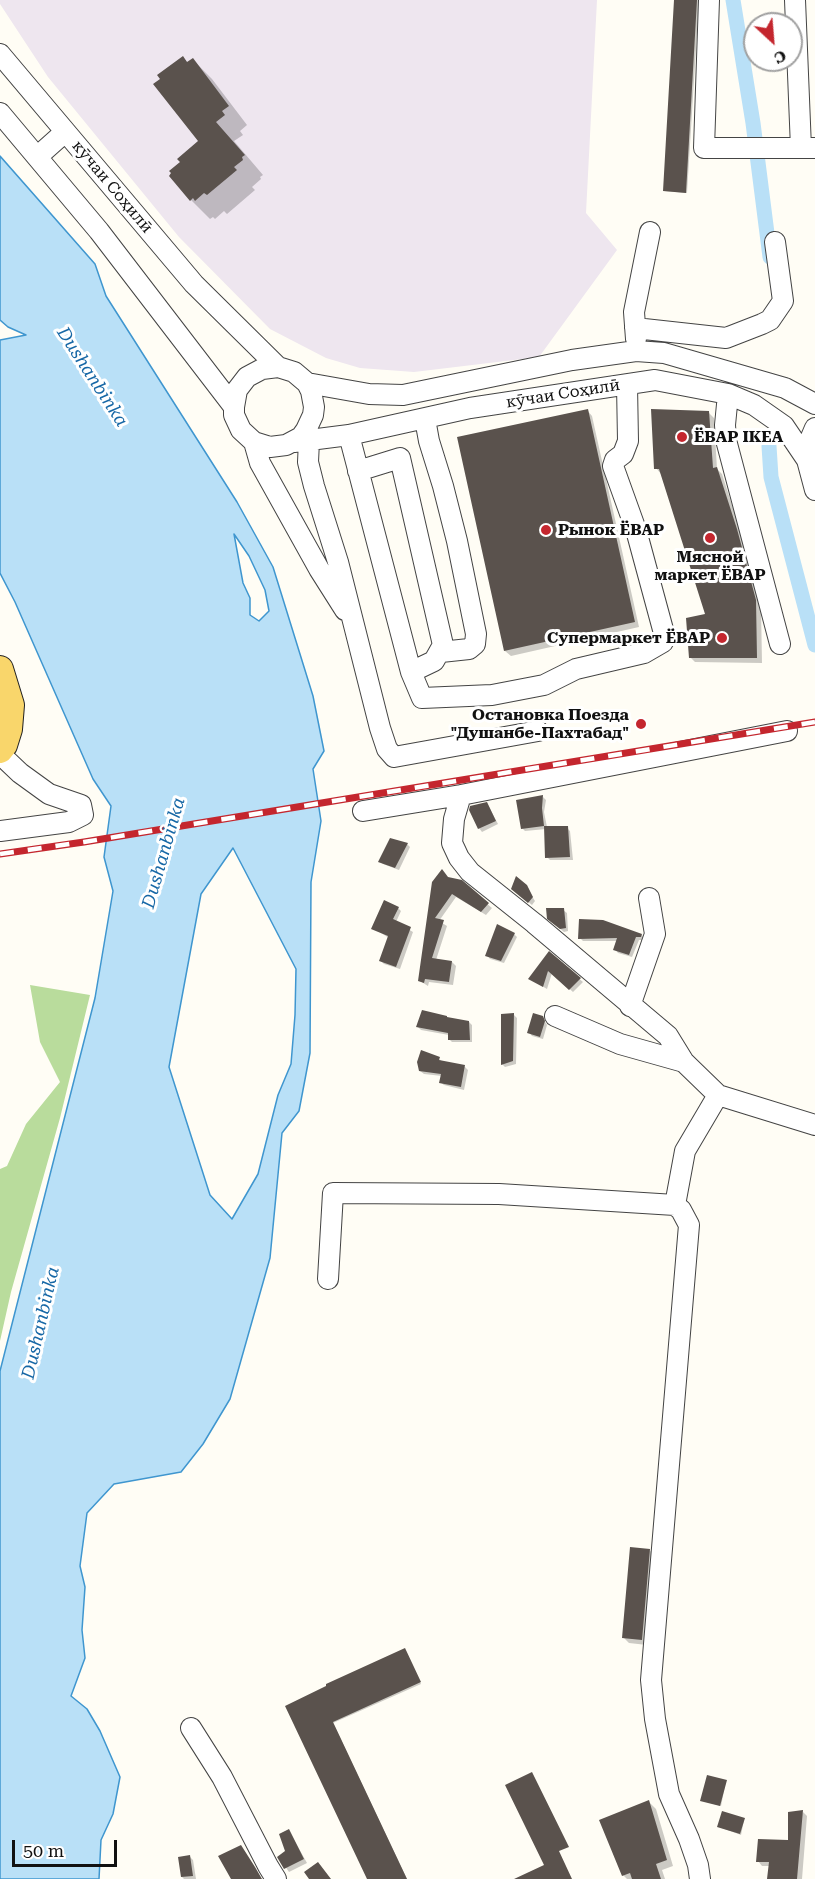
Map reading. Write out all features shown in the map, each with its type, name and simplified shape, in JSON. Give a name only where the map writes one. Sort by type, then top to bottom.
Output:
[{"type":"main road","points":[[0,669],[11,705],[9,729],[0,752]]},
{"type":"street","points":[[708,0],[704,148],[808,148],[795,0]]},
{"type":"street","name":"кӯчаи Соҳилӣ","points":[[0,54],[194,284],[278,367],[294,372],[307,383],[369,394],[403,395],[572,360],[636,351],[664,353],[785,388],[815,404]]},
{"type":"street","points":[[0,113],[99,231],[234,407]]},
{"type":"street","points":[[38,157],[65,132]]},
{"type":"street","points":[[636,351],[634,312],[650,232]]},
{"type":"street","points":[[635,328],[726,338],[770,320],[783,301],[775,242]]},
{"type":"street","points":[[278,367],[262,369],[247,377],[237,390],[234,415],[241,430],[254,442],[260,463],[319,569],[355,626]]},
{"type":"street","name":"кӯчаи Соҳилӣ","points":[[254,442],[270,447],[286,445],[349,435],[470,408],[655,380],[728,394],[754,405],[784,426],[807,460]]},
{"type":"street","points":[[307,383],[313,399],[313,415],[302,441],[338,562],[387,749],[394,757],[538,731]]},
{"type":"street","points":[[349,435],[411,672],[422,698],[492,694],[544,685],[576,669],[644,653],[663,642],[665,637],[636,530],[613,466],[615,460],[623,454],[628,441],[627,385]]},
{"type":"street","points":[[728,394],[726,440],[780,644]]},
{"type":"street","points":[[425,419],[457,541],[476,634],[475,644],[469,649],[441,652]]},
{"type":"street","points":[[815,428],[809,442],[807,460],[815,490]]},
{"type":"street","points":[[358,471],[432,449]]},
{"type":"street","points":[[400,458],[443,645],[434,661],[411,672]]},
{"type":"street","points":[[363,811],[462,795],[787,731]]},
{"type":"street","points":[[0,752],[20,772],[49,794],[81,805],[83,815],[69,822],[0,831]]},
{"type":"street","points":[[462,795],[454,819],[452,843],[459,858],[470,872],[668,1036],[684,1062],[718,1095],[815,1125]]},
{"type":"street","points":[[630,1006],[655,934],[650,898]]},
{"type":"street","points":[[555,1016],[620,1044],[684,1062]]},
{"type":"street","points":[[675,1204],[685,1151],[718,1095]]},
{"type":"street","points":[[327,1279],[333,1193],[499,1194],[675,1204],[681,1210],[690,1225],[651,1680],[655,1719],[669,1794],[689,1839],[700,1879]]},
{"type":"street","points":[[191,1728],[222,1778],[276,1879]]},
{"type":"shaded area","points":[[0,0],[597,0],[586,213],[617,250],[539,357],[414,372],[360,368],[326,358],[270,329],[179,237],[48,77],[0,4]]},
{"type":"green space","points":[[30,985],[90,995],[60,1118],[11,1292],[0,1341],[0,1169],[7,1166],[26,1124],[60,1082],[40,1042]]},
{"type":"water","name":"Dushanbinka","points":[[0,156],[95,264],[106,296],[237,502],[273,567],[313,696],[324,751],[313,769],[321,821],[311,882],[310,1053],[299,1111],[282,1133],[270,1258],[230,1399],[203,1444],[181,1472],[114,1484],[87,1513],[80,1566],[85,1587],[82,1630],[85,1658],[71,1696],[87,1709],[100,1731],[120,1777],[113,1814],[101,1840],[99,1879],[0,1879],[0,1371],[95,998],[113,891],[104,857],[111,806],[93,779],[0,573],[0,340],[26,335],[8,327],[0,320]],"holes":[[[234,534],[249,556],[265,590],[269,611],[259,621],[250,615],[250,598],[243,583]],[[233,848],[296,969],[291,1064],[278,1095],[258,1174],[232,1219],[210,1195],[169,1067],[201,894]]]},
{"type":"building","points":[[674,0],[697,0],[686,193],[663,191]]},
{"type":"building","points":[[183,56],[187,62],[193,58],[229,106],[222,111],[225,115],[216,122],[245,155],[242,157],[243,160],[234,167],[237,170],[207,195],[204,193],[195,201],[193,198],[190,201],[169,176],[171,173],[169,171],[180,162],[177,159],[198,141],[153,84],[160,79],[157,75]]},
{"type":"building","name":"Рынок ЁВАР","points":[[588,409],[635,622],[504,651],[457,437]]},
{"type":"building","points":[[651,409],[709,411],[713,468],[717,467],[756,600],[757,658],[689,658],[686,618],[705,614],[659,469],[654,469]]},
{"type":"building","points":[[543,795],[544,826],[521,829],[516,800]]},
{"type":"building","points":[[487,802],[496,821],[478,829],[469,810],[470,806]]},
{"type":"building","points":[[544,826],[568,826],[570,857],[545,858]]},
{"type":"building","points":[[390,838],[408,843],[395,868],[378,862]]},
{"type":"building","points":[[442,869],[448,877],[462,880],[489,903],[481,912],[452,894],[435,918],[444,920],[432,958],[452,961],[449,982],[425,979],[424,983],[418,981],[432,882]]},
{"type":"building","points":[[516,876],[527,885],[533,897],[528,903],[511,889]]},
{"type":"building","points":[[384,900],[399,907],[393,919],[411,927],[396,967],[379,961],[388,936],[371,929]]},
{"type":"building","points":[[546,908],[564,908],[566,928],[560,929],[547,919]]},
{"type":"building","points":[[579,919],[603,920],[642,934],[641,937],[636,937],[629,955],[613,950],[617,938],[578,939]]},
{"type":"building","points":[[497,924],[515,933],[501,961],[485,956]]},
{"type":"building","points":[[549,951],[581,978],[569,990],[548,971],[543,987],[528,979]]},
{"type":"building","points":[[422,1010],[469,1021],[470,1040],[448,1040],[448,1033],[416,1027]]},
{"type":"building","points":[[514,1013],[513,1061],[501,1065],[501,1014]]},
{"type":"building","points":[[533,1013],[543,1016],[545,1021],[540,1037],[527,1033]]},
{"type":"building","points":[[421,1050],[440,1057],[439,1060],[465,1065],[461,1087],[439,1083],[441,1074],[419,1071],[417,1062]]},
{"type":"building","points":[[630,1547],[650,1549],[642,1640],[622,1638]]},
{"type":"building","points":[[405,1648],[421,1682],[333,1722],[407,1879],[367,1879],[285,1706],[326,1684]]},
{"type":"building","points":[[532,1772],[569,1847],[559,1851],[572,1879],[514,1879],[544,1865],[505,1785]]},
{"type":"building","points":[[707,1775],[727,1780],[720,1806],[700,1801]]},
{"type":"building","points":[[649,1800],[667,1860],[656,1864],[661,1879],[632,1879],[630,1873],[622,1876],[599,1820]]},
{"type":"building","points":[[803,1810],[797,1879],[767,1879],[769,1862],[756,1862],[758,1839],[788,1840],[788,1812]]},
{"type":"building","points":[[722,1811],[745,1818],[740,1834],[717,1827]]},
{"type":"building","points":[[289,1829],[304,1859],[284,1869],[277,1857],[285,1851],[279,1834]]},
{"type":"building","points":[[241,1845],[262,1879],[231,1879],[218,1856]]},
{"type":"building","points":[[190,1855],[193,1876],[181,1877],[178,1857]]},
{"type":"building","points":[[318,1862],[331,1879],[309,1879],[304,1872]]},
{"type":"waterway","points":[[733,0],[753,123],[770,257]]},
{"type":"waterway","points":[[769,446],[771,477],[815,645]]},
{"type":"railway","points":[[0,854],[815,722]]},
{"type":"place","name":"ЁВАР IKEA","points":[[682,437]]},
{"type":"place","name":"Рынок ЁВАР","points":[[546,530]]},
{"type":"place","name":"Мясной маркет ЁВАР","points":[[710,538]]},
{"type":"place","name":"Супермаркет ЁВАР","points":[[722,638]]},
{"type":"place","name":"Остановка Поезда \"Душанбе-Пахтабад\"","points":[[641,724]]}]
